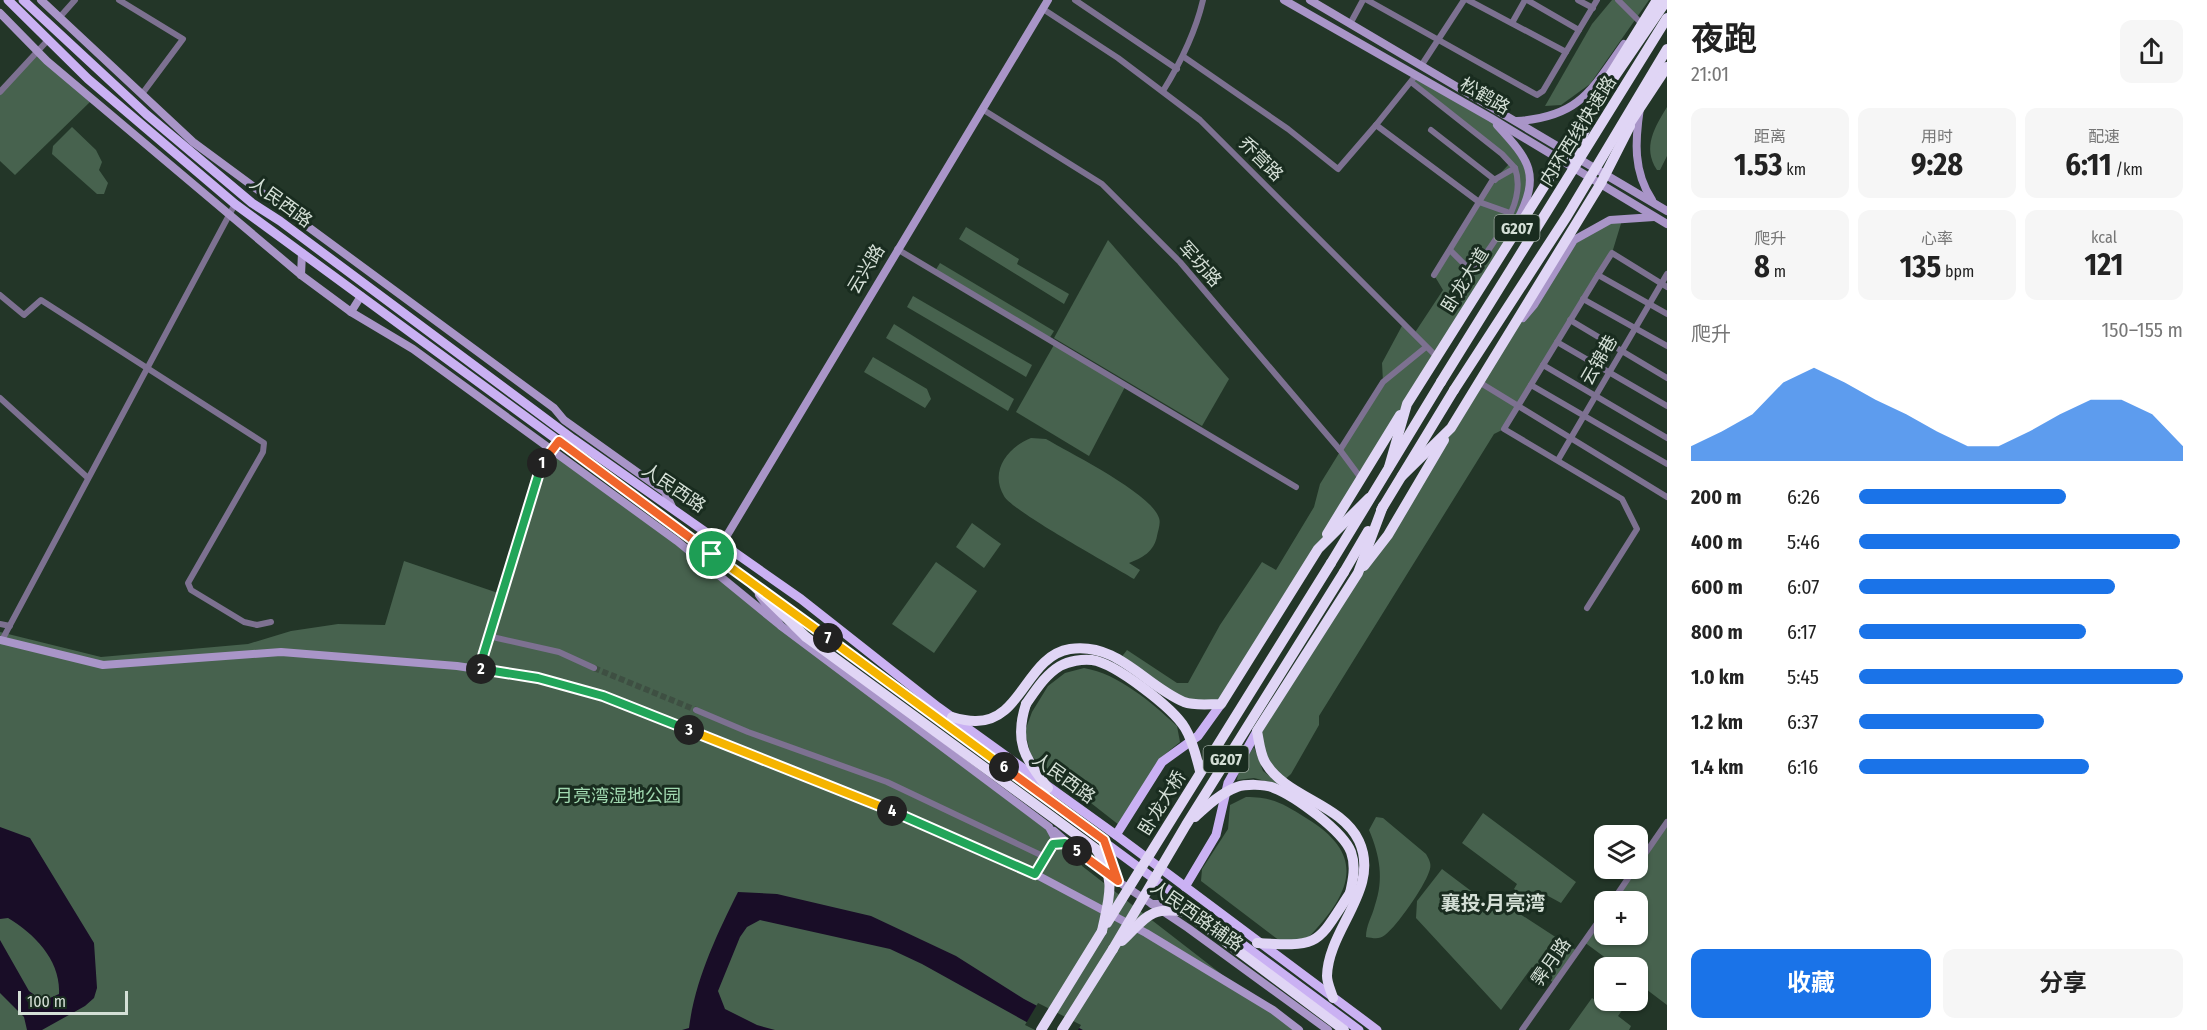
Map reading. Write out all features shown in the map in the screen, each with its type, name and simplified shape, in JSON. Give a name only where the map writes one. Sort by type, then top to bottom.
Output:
[{"type":"highway","name":"卧龙大道","points":[[1389,467],[1407,404],[1563,155],[1663,7]]},
{"type":"highway","name":"内环西线快速路","points":[[1441,382],[1551,207],[1663,7]]},
{"type":"highway","points":[[1551,207],[1580,146],[1598,95],[1663,7]]},
{"type":"highway","name":"内环西线快速路","points":[[1402,476],[1454,390],[1567,216],[1667,50]]},
{"type":"highway","name":"G207","points":[[1383,506],[1402,476],[1451,428],[1604,178],[1650,86],[1667,58]]},
{"type":"highway","points":[[1567,216],[1600,160],[1635,118],[1667,67]]},
{"type":"highway","name":"卧龙大道","points":[[1331,562],[1441,382]]},
{"type":"highway","points":[[952,717],[975,721],[993,718],[1010,707],[1032,676],[1049,658],[1069,649],[1093,649],[1113,654],[1185,702],[1221,704],[1407,404]]},
{"type":"highway","points":[[1334,998],[1327,978],[1329,957],[1361,887],[1365,865],[1359,841],[1341,819],[1283,781],[1265,762],[1257,731],[1358,573],[1388,535],[1451,428]]},
{"type":"highway","points":[[1318,549],[1370,498]]},
{"type":"highway","points":[[1358,573],[1383,506]]},
{"type":"highway","name":"卧龙大桥","points":[[1062,1030],[1383,506]]},
{"type":"highway","name":"卧龙大桥","points":[[1041,1030],[1331,562]]},
{"type":"highway","points":[[748,580],[806,637],[1096,849],[1106,863],[1111,888],[1102,931]]},
{"type":"highway","points":[[1048,788],[1029,765],[1021,745],[1020,722],[1026,704],[1044,679],[1061,665],[1093,660],[1113,669],[1168,706],[1184,727],[1192,743],[1200,771]]},
{"type":"highway","points":[[1186,825],[1215,800],[1237,787],[1273,787],[1326,821],[1344,839],[1352,854],[1354,875],[1350,894],[1323,933],[1309,944],[1257,943]]},
{"type":"highway","points":[[1113,950],[1155,910],[1164,908],[1186,912],[1344,1030]]},
{"type":"main road","name":"人民西路","points":[[8,0],[88,79],[235,204],[1104,840],[1359,1030]]},
{"type":"main road","name":"人民西路","points":[[23,0],[134,103],[252,203],[280,221],[573,439],[801,598],[952,717],[1116,835],[1257,943],[1377,1030]]},
{"type":"main road","points":[[1116,835],[1162,762],[1198,736],[1221,704]]},
{"type":"main road","points":[[1185,887],[1216,835],[1228,783],[1257,731]]},
{"type":"street","points":[[41,0],[193,142],[554,408],[564,420],[665,492],[672,507]]},
{"type":"street","points":[[58,18],[75,0]]},
{"type":"street","points":[[119,0],[183,39],[134,103]]},
{"type":"street","name":"云兴路","points":[[712,554],[723,542],[1048,0]]},
{"type":"street","points":[[1075,0],[1177,69]]},
{"type":"street","points":[[1163,92],[1184,57],[1198,22],[1203,0]]},
{"type":"street","name":"松鹤路","points":[[1284,0],[1413,78],[1667,211]]},
{"type":"street","name":"松鹤路","points":[[1310,0],[1516,121],[1563,155]]},
{"type":"street","points":[[1350,24],[1365,0],[1537,95],[1543,91],[1597,0]]},
{"type":"street","points":[[1421,66],[1466,0],[1566,52]]},
{"type":"street","points":[[1512,23],[1526,0],[1579,30]]},
{"type":"street","points":[[1578,0],[1593,8]]},
{"type":"street","points":[[1618,0],[1643,25]]},
{"type":"street","points":[[1516,121],[1536,120],[1563,112],[1582,100],[1626,41],[1663,7]]},
{"type":"street","name":"乔营路","points":[[1043,9],[1118,58],[1200,120],[1436,356]]},
{"type":"street","points":[[0,13],[37,51],[228,216],[301,275],[351,312],[413,349],[685,547],[781,626]]},
{"type":"street","points":[[0,92],[48,40]]},
{"type":"street","points":[[1184,57],[1288,129],[1338,169],[1413,78],[1502,154],[1515,168],[1520,182],[1518,197],[1510,213],[1473,273],[1450,250]]},
{"type":"street","points":[[1650,86],[1642,102],[1636,157],[1641,179],[1654,203]]},
{"type":"street","name":"军坊路","points":[[982,109],[1102,184],[1180,262],[1341,450],[1360,477]]},
{"type":"street","points":[[1491,118],[1523,153],[1531,175],[1522,211],[1508,243]]},
{"type":"street","points":[[1376,125],[1479,202],[1510,213]]},
{"type":"street","points":[[1431,130],[1495,180]]},
{"type":"street","points":[[1434,275],[1495,180],[1515,168]]},
{"type":"street","name":"松鹤路","points":[[1604,178],[1654,217],[1667,224]]},
{"type":"street","points":[[235,204],[1,640],[103,665],[281,652],[479,669],[538,678],[603,696],[926,825],[1035,874],[1146,933],[1273,1010],[1299,1030]]},
{"type":"street","points":[[1507,337],[1534,305],[1574,240],[1610,220],[1654,217]]},
{"type":"street","points":[[273,253],[284,240]]},
{"type":"street","points":[[897,249],[1296,487]]},
{"type":"street","points":[[301,275],[302,253]]},
{"type":"street","points":[[1587,608],[1637,529],[1622,499],[1503,429],[1612,253],[1664,285]]},
{"type":"street","name":"云锦巷","points":[[1558,460],[1636,327],[1664,285],[1667,274]]},
{"type":"street","points":[[1598,275],[1667,314]]},
{"type":"street","points":[[0,295],[24,315],[41,300],[264,443],[263,452],[188,583],[191,590],[244,622],[257,625],[271,622]]},
{"type":"street","points":[[351,312],[361,296]]},
{"type":"street","points":[[1583,298],[1667,346]]},
{"type":"street","points":[[1570,320],[1667,378]]},
{"type":"street","points":[[1557,342],[1667,406]]},
{"type":"street","points":[[1341,450],[1383,382],[1426,347]]},
{"type":"street","points":[[1543,365],[1667,438]]},
{"type":"street","points":[[1479,382],[1667,497]]},
{"type":"street","points":[[1531,385],[1667,464]]},
{"type":"street","points":[[0,398],[88,478]]},
{"type":"street","points":[[479,669],[541,465],[559,441]]},
{"type":"street","name":"人民西路辅路","points":[[748,580],[781,626],[1049,827],[1074,849],[1328,1030]]},
{"type":"street","points":[[0,624],[10,626]]},
{"type":"street","points":[[488,636],[559,652],[594,668]]},
{"type":"street","points":[[696,710],[748,732],[887,782],[1045,857]]},
{"type":"street","points":[[1648,850],[1667,822]]},
{"type":"street","points":[[1035,874],[1055,838],[1049,827]]},
{"type":"street","points":[[1104,840],[1118,881]]},
{"type":"street","points":[[1053,844],[1065,843],[1074,849]]},
{"type":"street","points":[[1152,903],[1161,904],[1180,897]]},
{"type":"street","name":"霁月路","points":[[1522,1030],[1594,928]]},
{"type":"green space","points":[[1612,0],[1649,0],[1590,84],[1561,105],[1545,106],[1592,24]]},
{"type":"green space","points":[[37,51],[92,100],[15,175],[0,161],[0,92]]},
{"type":"green space","points":[[1416,75],[1485,117],[1518,146],[1527,161],[1530,176],[1524,201],[1515,225],[1221,704],[1185,702],[1120,659],[1127,650],[1177,683],[1188,683],[1220,625],[1262,562],[1276,570],[1314,507],[1320,484],[1383,382],[1382,363],[1403,324],[1414,334],[1443,290],[1434,275],[1495,179],[1510,163],[1411,82]]},
{"type":"green space","points":[[1667,107],[1667,156],[1660,170],[1657,170],[1650,145]]},
{"type":"green space","points":[[72,127],[96,150],[102,162],[99,170],[108,183],[104,194],[97,194],[52,154],[53,146]]},
{"type":"green space","points":[[1623,217],[1612,253],[1504,429],[1494,434],[1319,716],[1319,725],[1291,774],[1283,781],[1265,763],[1257,731],[1574,240]]},
{"type":"green space","points":[[966,227],[1019,259],[1017,264],[1069,294],[1064,304],[959,239]]},
{"type":"green space","points":[[1108,240],[1229,379],[1202,426],[1054,338]]},
{"type":"green space","points":[[940,263],[1054,331],[1049,339],[935,271]]},
{"type":"green space","points":[[913,296],[1032,365],[1026,377],[907,307]]},
{"type":"green space","points":[[894,324],[1014,399],[1008,411],[886,338]]},
{"type":"green space","points":[[1055,343],[1126,385],[1089,456],[1016,412]]},
{"type":"green space","points":[[873,357],[927,389],[931,399],[925,408],[864,372]]},
{"type":"green space","points":[[1031,438],[1046,439],[1090,464],[1142,497],[1153,508],[1160,520],[1160,525],[1150,550],[1129,563],[1140,570],[1134,579],[1043,525],[1004,496],[999,478],[1003,461],[1015,447]]},
{"type":"green space","name":"月亮湾湿地公园","points":[[551,451],[685,547],[1074,849],[1082,866],[1251,997],[1299,1030],[0,1030],[0,632],[101,657],[248,644],[291,631],[338,624],[385,625],[404,561],[501,594],[541,465]]},
{"type":"green space","points":[[972,523],[1001,544],[984,568],[956,547]]},
{"type":"green space","points":[[936,562],[977,591],[934,653],[892,624]]},
{"type":"green space","points":[[1084,668],[1110,676],[1122,683],[1146,699],[1177,726],[1180,742],[1159,759],[1119,825],[1031,756],[1025,731],[1032,712],[1048,686],[1065,673]]},
{"type":"green space","points":[[1254,747],[1263,771],[1281,785],[1254,778],[1237,780],[1239,768]]},
{"type":"green space","points":[[1246,797],[1278,802],[1326,832],[1339,847],[1345,861],[1346,876],[1342,891],[1334,906],[1307,939],[1280,941],[1201,881],[1202,869],[1228,829],[1230,805]]},
{"type":"green space","points":[[1483,813],[1576,882],[1561,903],[1539,891],[1532,901],[1514,889],[1517,884],[1462,843]]},
{"type":"green space","points":[[1376,817],[1383,818],[1426,854],[1430,865],[1422,887],[1403,915],[1380,938],[1366,937],[1378,895],[1380,877],[1376,849],[1369,830]]},
{"type":"green space","points":[[1667,822],[1667,1005],[1648,991],[1648,957],[1604,957],[1584,942],[1594,928],[1594,945],[1648,945],[1648,891],[1619,891],[1628,879],[1648,879],[1648,850]]},
{"type":"green space","points":[[1442,869],[1495,909],[1503,903],[1577,951],[1554,983],[1532,967],[1501,1010],[1416,918],[1417,901]]},
{"type":"green space","points":[[1592,998],[1594,1011],[1622,1011],[1618,1016],[1631,1026],[1629,1030],[1569,1030]]},
{"type":"shaded area","points":[[0,827],[30,838],[94,943],[97,988],[94,998],[85,1006],[42,1030],[27,1030],[24,1017],[0,993],[0,940],[29,991],[43,1001],[59,994],[56,970],[37,940],[8,918],[0,919]]},
{"type":"shaded area","points":[[738,892],[777,894],[871,916],[956,956],[1024,999],[1083,1030],[1041,1030],[922,964],[890,949],[760,920],[747,927],[740,937],[718,991],[725,1009],[757,1025],[775,1030],[682,1030],[689,1028],[702,975]]},
{"type":"pier","points":[[1038,1003],[1081,1025],[1078,1030],[1035,1030],[1025,1025]]},
{"type":"tunnel","points":[[594,668],[696,710]]},
{"type":"district","name":"襄投·月亮湾","points":[[1493,903]]},
{"type":"route","points":[[559,441],[712,554],[1104,840],[1118,881],[1065,843],[1053,844],[1035,874],[926,825],[603,696],[538,678],[479,669],[541,465],[559,441]]}]
